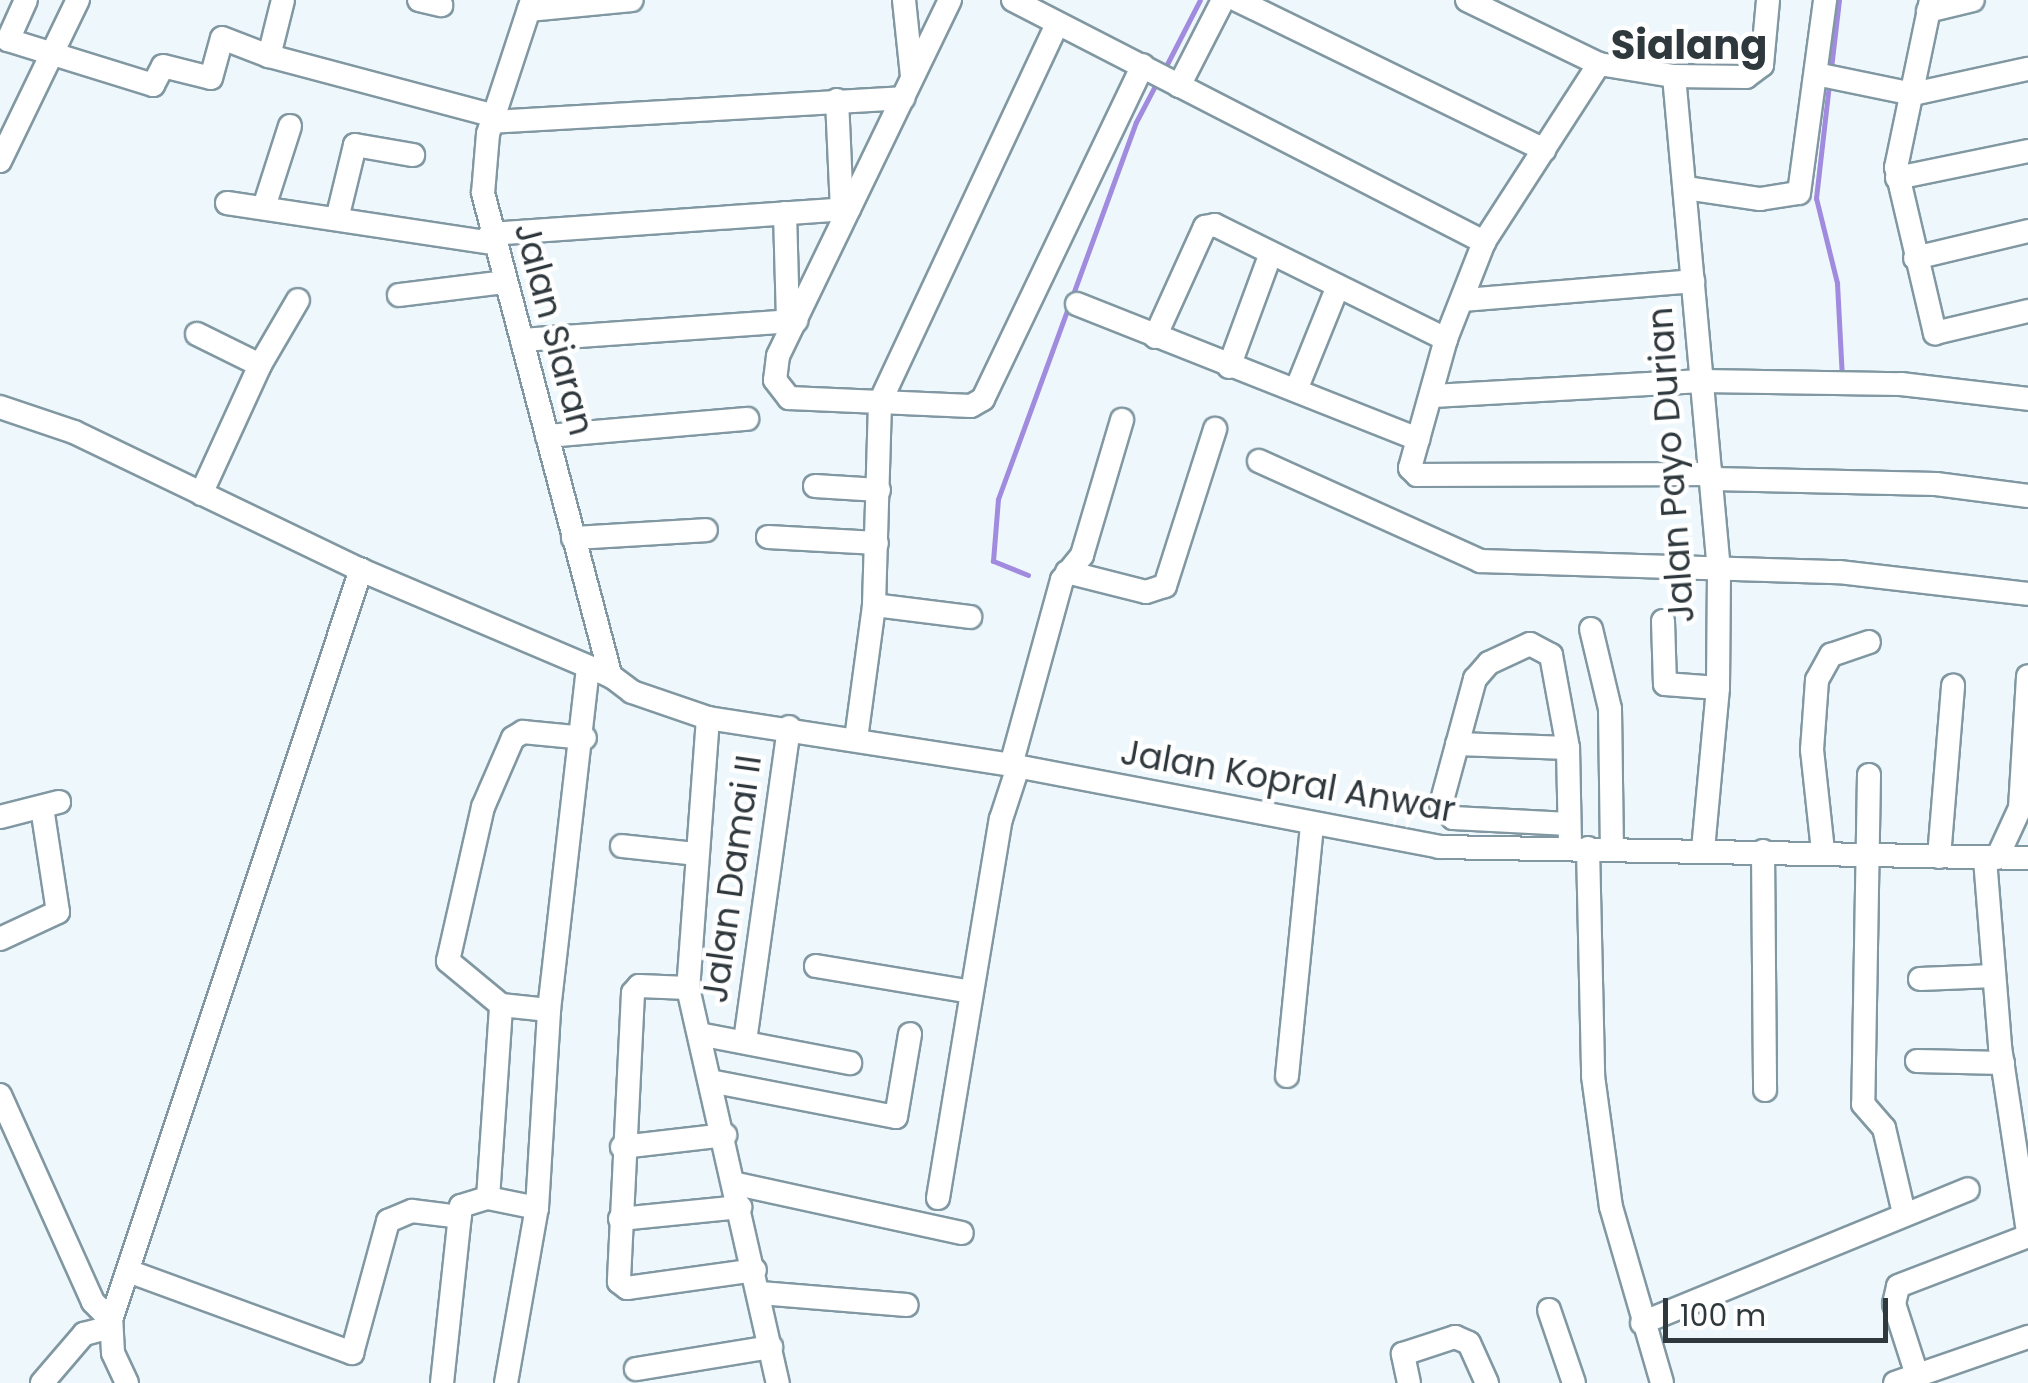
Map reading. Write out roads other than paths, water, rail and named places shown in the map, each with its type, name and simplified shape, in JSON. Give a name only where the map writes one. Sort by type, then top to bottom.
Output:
[{"type":"street","points":[[26,0],[4,49],[154,85],[162,66],[211,78],[222,38],[269,56],[493,119],[837,100],[908,88]]},
{"type":"street","points":[[0,161],[78,0]]},
{"type":"street","points":[[269,56],[283,0]]},
{"type":"street","points":[[530,5],[632,0]]},
{"type":"street","points":[[904,0],[908,88]]},
{"type":"street","points":[[950,0],[792,320],[774,370],[782,394],[972,406],[984,399],[1146,66]]},
{"type":"street","points":[[1013,0],[1484,242]]},
{"type":"street","points":[[1175,83],[1223,0]]},
{"type":"street","points":[[1236,0],[1544,150]]},
{"type":"street","points":[[1476,2],[1599,64],[1674,76],[1756,72],[1762,65],[1768,0]]},
{"type":"street","points":[[1686,188],[1760,199],[1799,193],[1827,75],[1826,0]]},
{"type":"street","points":[[1973,0],[1930,6],[1896,178],[1935,333],[2028,311]]},
{"type":"street","name":"Jalan Siaran","points":[[530,5],[493,119],[482,167],[492,239],[611,676]]},
{"type":"street","points":[[856,739],[874,605],[880,402],[1057,25]]},
{"type":"street","points":[[1599,64],[1484,242],[1446,339],[1410,468],[1417,475],[1712,476],[1936,484],[2028,496]]},
{"type":"street","points":[[1827,75],[1913,94],[2028,69]]},
{"type":"street","name":"Jalan Payo Durian","points":[[1674,76],[1720,572],[1718,688],[1704,850]]},
{"type":"street","points":[[837,100],[846,209]]},
{"type":"street","points":[[264,207],[290,126]]},
{"type":"street","points":[[337,219],[355,144],[412,155]]},
{"type":"street","points":[[1896,178],[2028,152]]},
{"type":"street","points":[[227,203],[492,239],[846,209]]},
{"type":"street","points":[[785,213],[792,320]]},
{"type":"street","points":[[1155,337],[1204,227],[1215,225],[1446,339]]},
{"type":"street","points":[[1915,258],[2028,231]]},
{"type":"street","points":[[1229,367],[1271,253]]},
{"type":"street","points":[[400,295],[505,282]]},
{"type":"street","points":[[1464,300],[1694,282]]},
{"type":"street","points":[[1296,390],[1338,286]]},
{"type":"street","points":[[201,494],[260,365],[298,300]]},
{"type":"street","points":[[1076,304],[1418,439]]},
{"type":"street","points":[[522,340],[792,320]]},
{"type":"street","points":[[197,334],[260,365]]},
{"type":"street","points":[[1432,396],[1702,381],[1902,384],[2028,399]]},
{"type":"street","name":"Jalan Kopral Anwar","points":[[0,407],[74,432],[361,570],[611,676],[632,692],[708,718],[789,727],[1014,766],[1439,847],[1575,840],[1612,846],[1704,850],[2028,858]]},
{"type":"street","points":[[547,436],[747,418]]},
{"type":"street","points":[[938,1198],[1001,819],[1067,572],[1082,555],[1122,420]]},
{"type":"street","points":[[1067,572],[1146,592],[1165,586],[1215,430]]},
{"type":"street","points":[[1259,461],[1443,540],[1461,558],[1720,572],[1839,572],[2028,594]]},
{"type":"street","points":[[815,486],[879,490]]},
{"type":"street","points":[[573,538],[706,530]]},
{"type":"street","points":[[768,537],[877,543]]},
{"type":"street","points":[[111,1324],[361,570]]},
{"type":"street","points":[[874,605],[970,617]]},
{"type":"street","points":[[1663,621],[1664,684],[1718,688]]},
{"type":"street","points":[[1591,629],[1610,709],[1612,846]]},
{"type":"street","points":[[1823,851],[1812,750],[1817,680],[1831,656],[1869,642]]},
{"type":"street","points":[[1575,840],[1448,815],[1441,804],[1480,672],[1530,644],[1548,648],[1568,748],[1593,1076],[1611,1206],[1662,1383]]},
{"type":"street","points":[[506,1383],[537,1208],[548,1010],[585,738],[588,668]]},
{"type":"street","points":[[2028,676],[2020,808],[1991,858],[1994,976],[2002,1063],[2028,1234],[1898,1286],[1894,1304],[1906,1379],[2028,1337]]},
{"type":"street","points":[[1939,857],[1953,686]]},
{"type":"street","points":[[708,718],[688,988],[778,1383]]},
{"type":"street","name":"Jalan Damai II","points":[[745,1041],[789,727]]},
{"type":"street","points":[[548,1010],[501,1004],[448,961],[483,807],[518,734],[585,738]]},
{"type":"street","points":[[1457,744],[1568,748]]},
{"type":"street","points":[[1869,775],[1864,854],[1863,1104],[1883,1124],[1904,1214]]},
{"type":"street","points":[[0,816],[50,805],[58,912],[0,939]]},
{"type":"street","points":[[1287,1076],[1312,824]]},
{"type":"street","points":[[622,846],[696,854]]},
{"type":"street","points":[[1764,851],[1765,1090]]},
{"type":"street","points":[[816,966],[972,992]]},
{"type":"street","points":[[1920,979],[1994,976]]},
{"type":"street","points":[[688,988],[635,988],[622,1148],[623,1288],[757,1282],[906,1305]]},
{"type":"street","points":[[488,1198],[501,1004]]},
{"type":"street","points":[[699,1034],[850,1063]]},
{"type":"street","points":[[710,1081],[896,1118],[910,1034]]},
{"type":"street","points":[[1917,1061],[2002,1063]]},
{"type":"street","points":[[0,1095],[93,1302],[111,1324],[127,1383]]},
{"type":"street","points":[[622,1148],[724,1134]]},
{"type":"street","points":[[1642,1323],[1968,1190]]},
{"type":"street","points":[[620,1219],[738,1195],[962,1233]]},
{"type":"street","points":[[442,1383],[460,1218],[466,1200],[488,1198],[537,1208]]},
{"type":"street","points":[[128,1271],[352,1354],[388,1221],[412,1211],[460,1218]]},
{"type":"street","points":[[1549,1310],[1574,1383]]},
{"type":"street","points":[[42,1383],[84,1334],[111,1324]]},
{"type":"street","points":[[1409,1383],[1403,1354],[1455,1337],[1469,1343],[1487,1383]]},
{"type":"street","points":[[636,1369],[675,1373],[771,1348]]},
{"type":"waterway","points":[[1165,68],[1200,0]]},
{"type":"waterway","points":[[1831,68],[1839,0]]},
{"type":"waterway","points":[[1028,575],[993,561],[998,499],[1136,122],[1157,82]]},
{"type":"waterway","points":[[1829,84],[1816,198],[1837,283],[1842,379]]},
{"type":"district","name":"Sialang","points":[[1689,45]]}]
